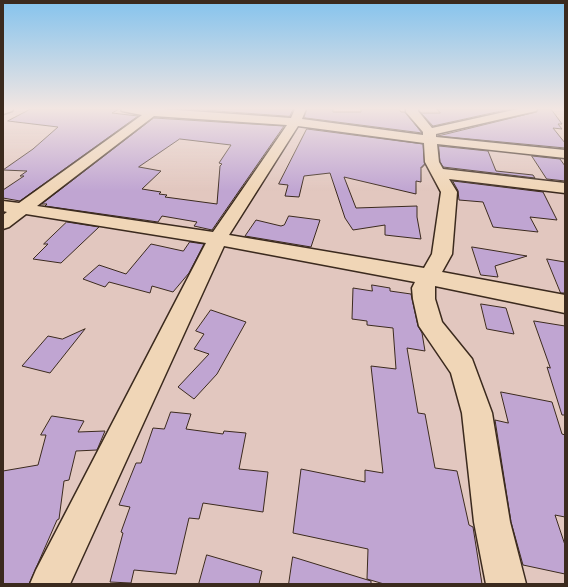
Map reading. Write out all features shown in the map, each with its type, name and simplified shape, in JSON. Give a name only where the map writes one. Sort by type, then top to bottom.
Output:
[{"type":"street","points":[[3,223],[12,208],[118,136]]},
{"type":"street","points":[[50,584],[218,238],[285,136]]},
{"type":"street","points":[[430,136],[432,162],[449,192],[442,254],[423,288],[431,326],[463,368],[476,413],[492,522],[506,584]]},
{"type":"street","points":[[433,136],[565,154]]},
{"type":"street","points":[[439,173],[565,188]]},
{"type":"street","points":[[12,208],[218,238],[430,277],[565,304]]},
{"type":"building","points":[[47,136],[110,136],[20,201],[3,198],[3,190],[24,176],[20,176],[27,171],[3,170],[33,149]]},
{"type":"building","points":[[130,136],[277,136],[212,230],[194,226],[197,222],[162,216],[158,222],[45,206],[47,204],[42,204]],"holes":[[[180,139],[231,145],[219,163],[222,164],[220,166],[217,204],[165,197],[167,195],[159,194],[161,192],[142,189],[161,171],[139,167]]]},
{"type":"building","points":[[303,136],[364,136],[423,144],[425,165],[421,167],[421,182],[416,181],[416,194],[344,177],[356,208],[417,206],[417,217],[421,239],[385,235],[385,225],[353,230],[345,218],[330,173],[304,176],[299,197],[285,196],[288,185],[279,184]]},
{"type":"building","points":[[442,136],[560,136],[565,143],[565,148]]},
{"type":"building","points":[[439,146],[488,151],[496,171],[533,175],[535,178],[443,167],[440,162]]},
{"type":"building","points":[[532,156],[560,159],[565,166],[565,181],[547,179]]},
{"type":"building","points":[[453,181],[543,192],[557,220],[530,217],[538,232],[493,227],[483,202],[459,200],[458,191]]},
{"type":"building","points":[[289,216],[320,220],[311,247],[245,236],[256,220],[281,226],[284,225]]},
{"type":"building","points":[[67,222],[99,227],[61,263],[33,259],[48,244],[44,244]]},
{"type":"building","points":[[190,242],[204,244],[189,273],[173,292],[152,286],[150,293],[109,282],[105,287],[83,279],[99,265],[126,274],[151,244],[183,251]]},
{"type":"building","points":[[472,247],[527,256],[495,266],[498,277],[481,275]]},
{"type":"building","points":[[547,259],[565,262],[565,293],[561,293]]},
{"type":"building","points":[[372,285],[390,288],[390,291],[411,294],[418,326],[422,333],[425,351],[407,348],[418,413],[425,414],[435,468],[457,471],[469,525],[473,527],[482,584],[384,584],[367,579],[368,549],[293,533],[301,469],[365,482],[365,470],[383,473],[371,366],[396,369],[393,328],[367,325],[367,321],[352,319],[353,288],[372,291]]},
{"type":"building","points":[[481,304],[506,308],[514,334],[487,329]]},
{"type":"building","points":[[211,310],[246,322],[217,374],[194,399],[178,387],[209,354],[194,349],[204,334],[196,331]]},
{"type":"building","points":[[534,321],[565,326],[565,415],[562,415],[547,367],[550,368]]},
{"type":"building","points":[[85,329],[50,373],[22,366],[48,336],[62,339]]},
{"type":"building","points":[[501,392],[552,402],[562,434],[565,435],[565,517],[555,515],[565,545],[565,574],[523,565],[511,522],[495,420],[508,423]]},
{"type":"building","points":[[171,412],[191,414],[186,429],[223,434],[224,431],[246,433],[239,469],[268,472],[263,512],[203,503],[199,519],[189,518],[176,574],[134,570],[131,583],[110,582],[123,533],[121,532],[130,507],[119,505],[136,463],[141,463],[153,428],[164,429]]},
{"type":"building","points":[[52,416],[84,421],[78,432],[105,431],[97,450],[76,451],[69,480],[64,481],[59,519],[57,520],[29,584],[3,584],[3,471],[38,465],[46,435],[41,435]]},
{"type":"building","points":[[207,555],[262,571],[259,584],[199,584]]},
{"type":"building","points":[[293,557],[371,581],[371,584],[289,584]]}]
